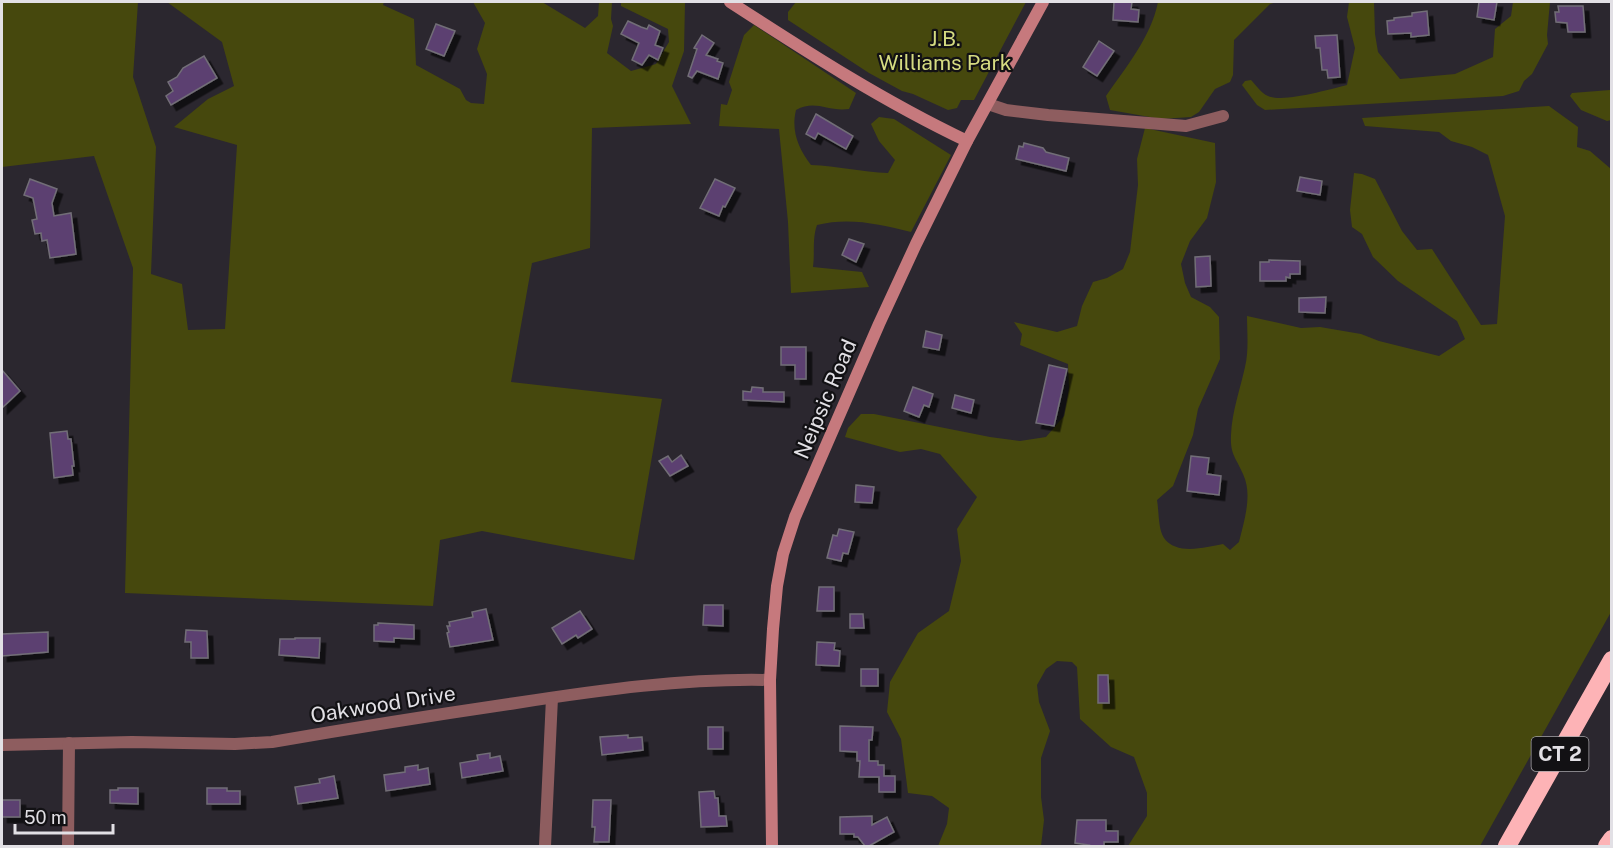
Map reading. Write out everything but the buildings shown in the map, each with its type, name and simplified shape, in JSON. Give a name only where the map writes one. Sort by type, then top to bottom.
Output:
[{"type":"highway","name":"CT 2","points":[[1507,846],[1611,660]]},
{"type":"highway","points":[[1607,846],[1611,839]]},
{"type":"street","points":[[730,2],[903,110],[967,141]]},
{"type":"street","name":"Neipsic Road","points":[[772,846],[770,680],[777,585],[783,554],[795,517],[887,305],[967,141],[1043,2]]},
{"type":"street","points":[[988,104],[1006,110],[1048,115],[1186,126],[1223,116]]},
{"type":"street","name":"Oakwood Drive","points":[[2,745],[272,742],[374,724],[669,683],[722,679],[770,680]]},
{"type":"street","points":[[545,846],[552,698]]},
{"type":"street","points":[[68,846],[69,743]]},
{"type":"green space","points":[[2,2],[138,2],[133,77],[156,147],[151,274],[182,284],[188,330],[225,329],[237,145],[174,127],[208,99],[234,86],[222,42],[167,2],[384,2],[383,5],[414,19],[416,65],[460,89],[466,100],[471,103],[484,104],[487,74],[477,49],[485,23],[473,2],[542,2],[585,28],[598,16],[599,2],[612,2],[613,26],[607,53],[631,71],[656,64],[669,42],[668,29],[621,6],[621,2],[685,2],[684,51],[672,86],[691,124],[592,128],[590,248],[532,263],[511,382],[662,399],[634,560],[482,531],[440,540],[433,606],[125,593],[133,268],[94,156],[2,167]]},
{"type":"green space","name":"J.B. Williams Park","points":[[796,2],[1026,2],[974,100],[961,100],[957,108],[948,110],[902,91],[869,73],[788,20],[788,12]]},
{"type":"green space","points":[[1158,2],[1277,2],[1270,4],[1234,40],[1233,75],[1230,82],[1215,89],[1199,112],[1191,117],[1161,119],[1110,110],[1106,96],[1144,39]]},
{"type":"green space","points":[[1349,2],[1374,2],[1378,52],[1400,79],[1455,74],[1493,57],[1495,29],[1511,16],[1513,2],[1550,2],[1548,44],[1532,74],[1524,81],[1519,91],[1503,96],[1265,110],[1257,105],[1242,85],[1245,81],[1251,80],[1263,93],[1275,98],[1307,95],[1347,85],[1355,48],[1347,17]]},
{"type":"green space","points":[[754,25],[856,93],[849,109],[810,106],[796,110],[795,132],[802,152],[811,165],[888,173],[895,160],[879,141],[871,124],[879,117],[894,119],[951,155],[911,232],[876,224],[852,222],[817,225],[813,267],[862,272],[869,287],[791,293],[788,222],[779,129],[719,126],[721,104],[727,105],[732,90],[729,82],[744,35]]},
{"type":"green space","points":[[1611,88],[1611,120],[1607,121],[1581,110],[1570,96],[1572,93],[1610,90]]},
{"type":"green space","points":[[1549,106],[1578,127],[1577,147],[1590,151],[1611,169],[1611,612],[1480,846],[1128,846],[1147,816],[1147,793],[1134,757],[1111,747],[1080,719],[1077,667],[1072,662],[1057,661],[1046,669],[1037,685],[1039,702],[1050,731],[1041,758],[1041,797],[1044,820],[1041,846],[938,846],[947,824],[949,808],[932,796],[908,793],[901,739],[887,712],[890,682],[918,633],[949,611],[961,561],[957,529],[977,497],[940,454],[921,449],[900,452],[845,437],[848,428],[861,414],[874,414],[990,437],[1020,441],[1046,437],[1064,416],[1069,388],[1068,364],[1020,345],[1022,334],[1014,322],[1057,332],[1077,326],[1082,306],[1093,282],[1107,278],[1123,269],[1130,252],[1138,185],[1137,159],[1145,128],[1215,143],[1216,182],[1207,218],[1190,241],[1181,264],[1191,297],[1210,307],[1219,317],[1220,359],[1198,409],[1193,435],[1173,486],[1157,500],[1161,530],[1164,538],[1170,544],[1192,549],[1223,544],[1230,550],[1239,542],[1247,499],[1246,482],[1231,442],[1233,417],[1246,361],[1247,316],[1301,328],[1320,327],[1361,334],[1379,341],[1439,356],[1465,339],[1457,321],[1398,281],[1373,257],[1362,234],[1352,227],[1350,210],[1354,173],[1375,179],[1402,231],[1417,250],[1432,249],[1481,325],[1497,324],[1505,216],[1488,155],[1472,147],[1451,141],[1439,132],[1365,126],[1362,118]]}]
